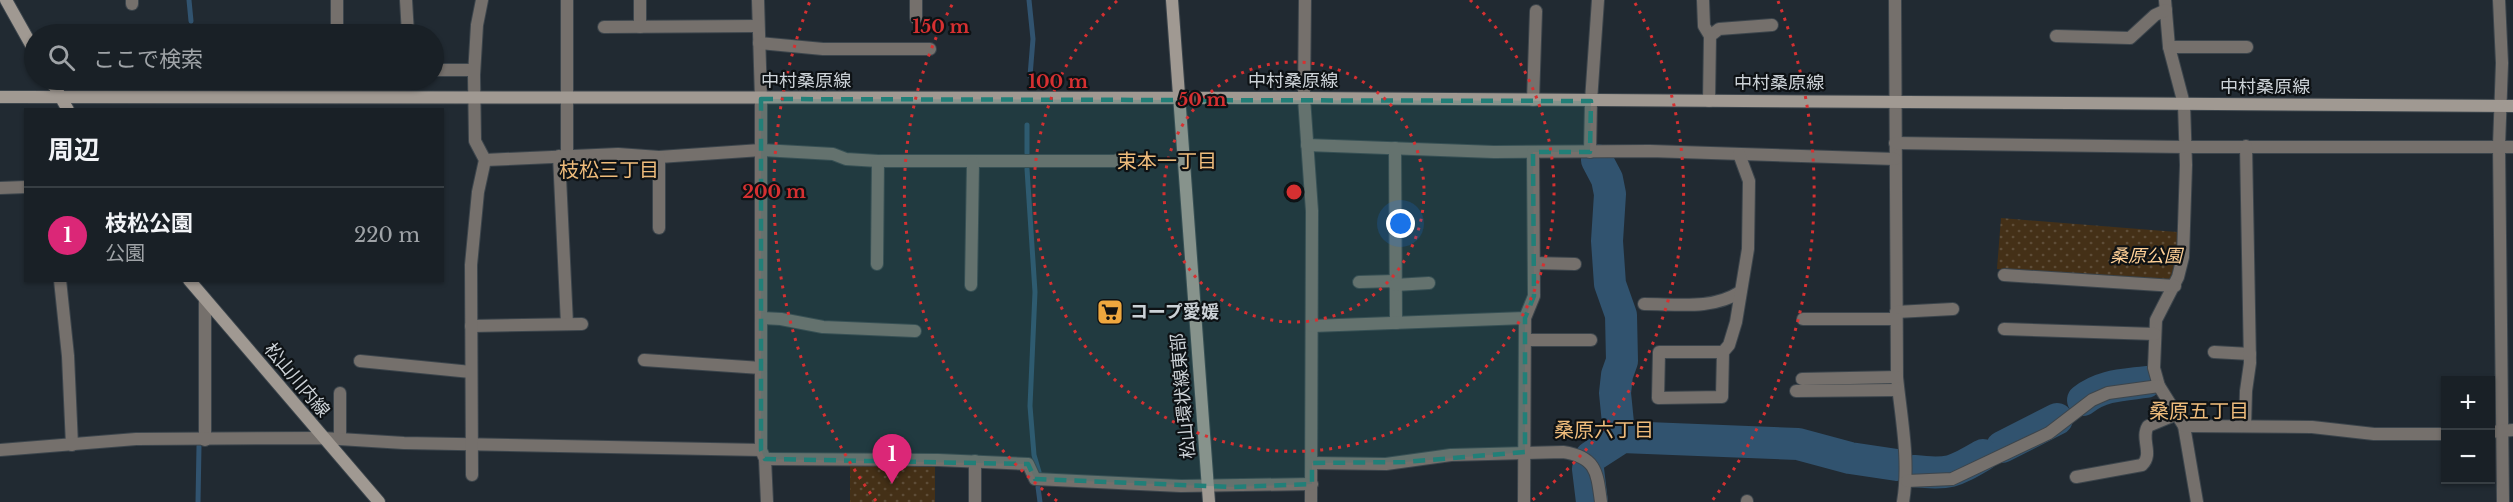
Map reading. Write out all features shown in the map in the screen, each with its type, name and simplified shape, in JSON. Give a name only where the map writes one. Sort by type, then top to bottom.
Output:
[{"type":"street","points":[[6,0],[24,32]]},
{"type":"street","points":[[337,0],[337,24]]},
{"type":"street","points":[[406,0],[407,24]]},
{"type":"street","points":[[472,475],[471,265],[478,192],[485,160],[475,141],[474,70],[477,25],[482,0]]},
{"type":"street","points":[[567,0],[563,155],[567,324]]},
{"type":"street","points":[[640,0],[640,27]]},
{"type":"street","points":[[758,0],[761,99],[761,368],[763,454],[767,502]]},
{"type":"street","points":[[916,0],[916,18]]},
{"type":"street","name":"松山環状線東部","points":[[1172,0],[1209,502]]},
{"type":"street","points":[[1305,0],[1304,99],[1312,211],[1311,502]]},
{"type":"street","points":[[1590,152],[1598,0]]},
{"type":"street","points":[[1703,0],[1704,26],[1710,36],[1709,101]]},
{"type":"street","points":[[1895,0],[1897,377],[1907,481],[1903,502]]},
{"type":"street","points":[[2499,0],[2507,106],[2499,146],[2508,307],[2507,384],[2502,431],[2503,502]]},
{"type":"street","points":[[2056,36],[2130,38],[2166,5]]},
{"type":"street","points":[[2166,5],[2169,46],[2184,104],[2183,257],[2175,286],[2156,320],[2154,368],[2159,386],[2184,426],[2197,502]]},
{"type":"street","points":[[1533,100],[1536,11]]},
{"type":"street","points":[[1710,36],[1719,29],[1772,25]]},
{"type":"street","points":[[604,27],[759,26]]},
{"type":"street","points":[[759,43],[823,49],[930,49]]},
{"type":"street","points":[[2169,46],[2247,47]]},
{"type":"street","points":[[444,70],[474,70]]},
{"type":"street","points":[[57,90],[67,108]]},
{"type":"street","name":"中村桑原線","points":[[0,97],[1179,98],[2507,106]]},
{"type":"street","points":[[1895,143],[2185,147],[2513,147]]},
{"type":"street","points":[[1307,145],[1895,159]]},
{"type":"street","points":[[2245,426],[2250,354],[2246,146]]},
{"type":"street","points":[[1395,148],[1396,323]]},
{"type":"street","points":[[485,160],[618,154],[659,157],[761,150],[833,154],[846,159],[878,161],[1115,160],[1126,157]]},
{"type":"street","points":[[1524,502],[1525,318],[1534,296],[1533,152]]},
{"type":"street","points":[[1723,352],[1659,352],[1658,398],[1722,397],[1723,352],[1729,345],[1736,322],[1748,249],[1749,181],[1738,154]]},
{"type":"street","points":[[659,157],[659,228]]},
{"type":"street","points":[[877,264],[878,161]]},
{"type":"street","points":[[971,285],[973,162]]},
{"type":"street","points":[[0,188],[24,187]]},
{"type":"street","points":[[1534,263],[1575,264]]},
{"type":"street","points":[[2004,275],[2175,286]]},
{"type":"street","points":[[60,282],[68,356],[72,445]]},
{"type":"street","name":"松山川内線","points":[[191,282],[379,502]]},
{"type":"street","points":[[1359,282],[1429,284]]},
{"type":"street","points":[[1644,304],[1711,304],[1727,300],[1740,292]]},
{"type":"street","points":[[204,299],[204,440]]},
{"type":"street","points":[[1803,319],[1896,316],[1953,309]]},
{"type":"street","points":[[761,318],[781,319],[823,327],[915,330]]},
{"type":"street","points":[[1312,326],[1525,318]]},
{"type":"street","points":[[471,326],[582,324]]},
{"type":"street","points":[[2004,328],[2154,334]]},
{"type":"street","points":[[1525,340],[1591,340]]},
{"type":"street","points":[[2214,352],[2250,354]]},
{"type":"street","points":[[644,360],[761,368]]},
{"type":"street","points":[[360,361],[471,372]]},
{"type":"street","points":[[1802,379],[1897,377]]},
{"type":"street","points":[[1907,481],[1952,479],[2049,433],[2092,400],[2108,393],[2159,386]]},
{"type":"street","points":[[1796,391],[1898,390]]},
{"type":"street","points":[[340,393],[340,439]]},
{"type":"street","points":[[2076,477],[2142,465],[2148,455],[2145,437],[2148,426],[2177,414]]},
{"type":"street","points":[[2184,426],[2312,427],[2374,434],[2441,434]]},
{"type":"street","points":[[0,450],[136,439],[322,438],[1028,464],[1035,479],[1208,486],[1311,484]]},
{"type":"street","points":[[1311,463],[1386,464],[1432,457],[1563,452],[1575,454],[1594,466],[1601,502]]},
{"type":"street","points":[[975,461],[975,502]]},
{"type":"highlighted area","points":[[761,99],[1591,101],[1590,152],[1533,152],[1534,296],[1525,318],[1525,452],[1405,462],[1312,463],[1312,484],[1232,487],[1035,479],[1028,464],[765,459],[761,450]]},
{"type":"green space","name":"桑原公園","points":[[2001,218],[2177,232],[2178,265],[2171,284],[1997,269]]},
{"type":"green space","points":[[935,464],[935,502],[850,502],[850,465]]},
{"type":"waterway","points":[[189,0],[191,21]]},
{"type":"waterway","points":[[1029,0],[1033,39],[1030,76]]},
{"type":"waterway","points":[[1027,125],[1027,153]]},
{"type":"waterway","points":[[1597,160],[1607,179],[1610,194],[1607,241],[1610,284],[1621,315],[1622,361],[1617,375],[1615,393],[1622,437]]},
{"type":"waterway","points":[[1027,169],[1035,292],[1030,406],[1034,455],[1039,472]]},
{"type":"waterway","points":[[2083,400],[2098,391],[2146,382]]},
{"type":"waterway","points":[[2002,447],[2057,419]]},
{"type":"waterway","points":[[1591,457],[1622,437],[1798,444],[1850,458],[1897,465]]},
{"type":"waterway","points":[[198,502],[199,446]]},
{"type":"waterway","points":[[1914,471],[1935,473],[1951,471],[1983,455]]},
{"type":"waterway","points":[[1588,469],[1592,502]]},
{"type":"waterway","points":[[1038,487],[1040,502]]},
{"type":"place","name":"コープ愛媛","points":[[1110,312]]},
{"type":"place","name":"枝松公園","points":[[892,484]]},
{"type":"district","name":"束本一丁目","points":[[1167,161]]},
{"type":"district","name":"枝松三丁目","points":[[609,170]]},
{"type":"district","name":"桑原五丁目","points":[[2199,411]]},
{"type":"district","name":"桑原六丁目","points":[[1604,430]]}]
